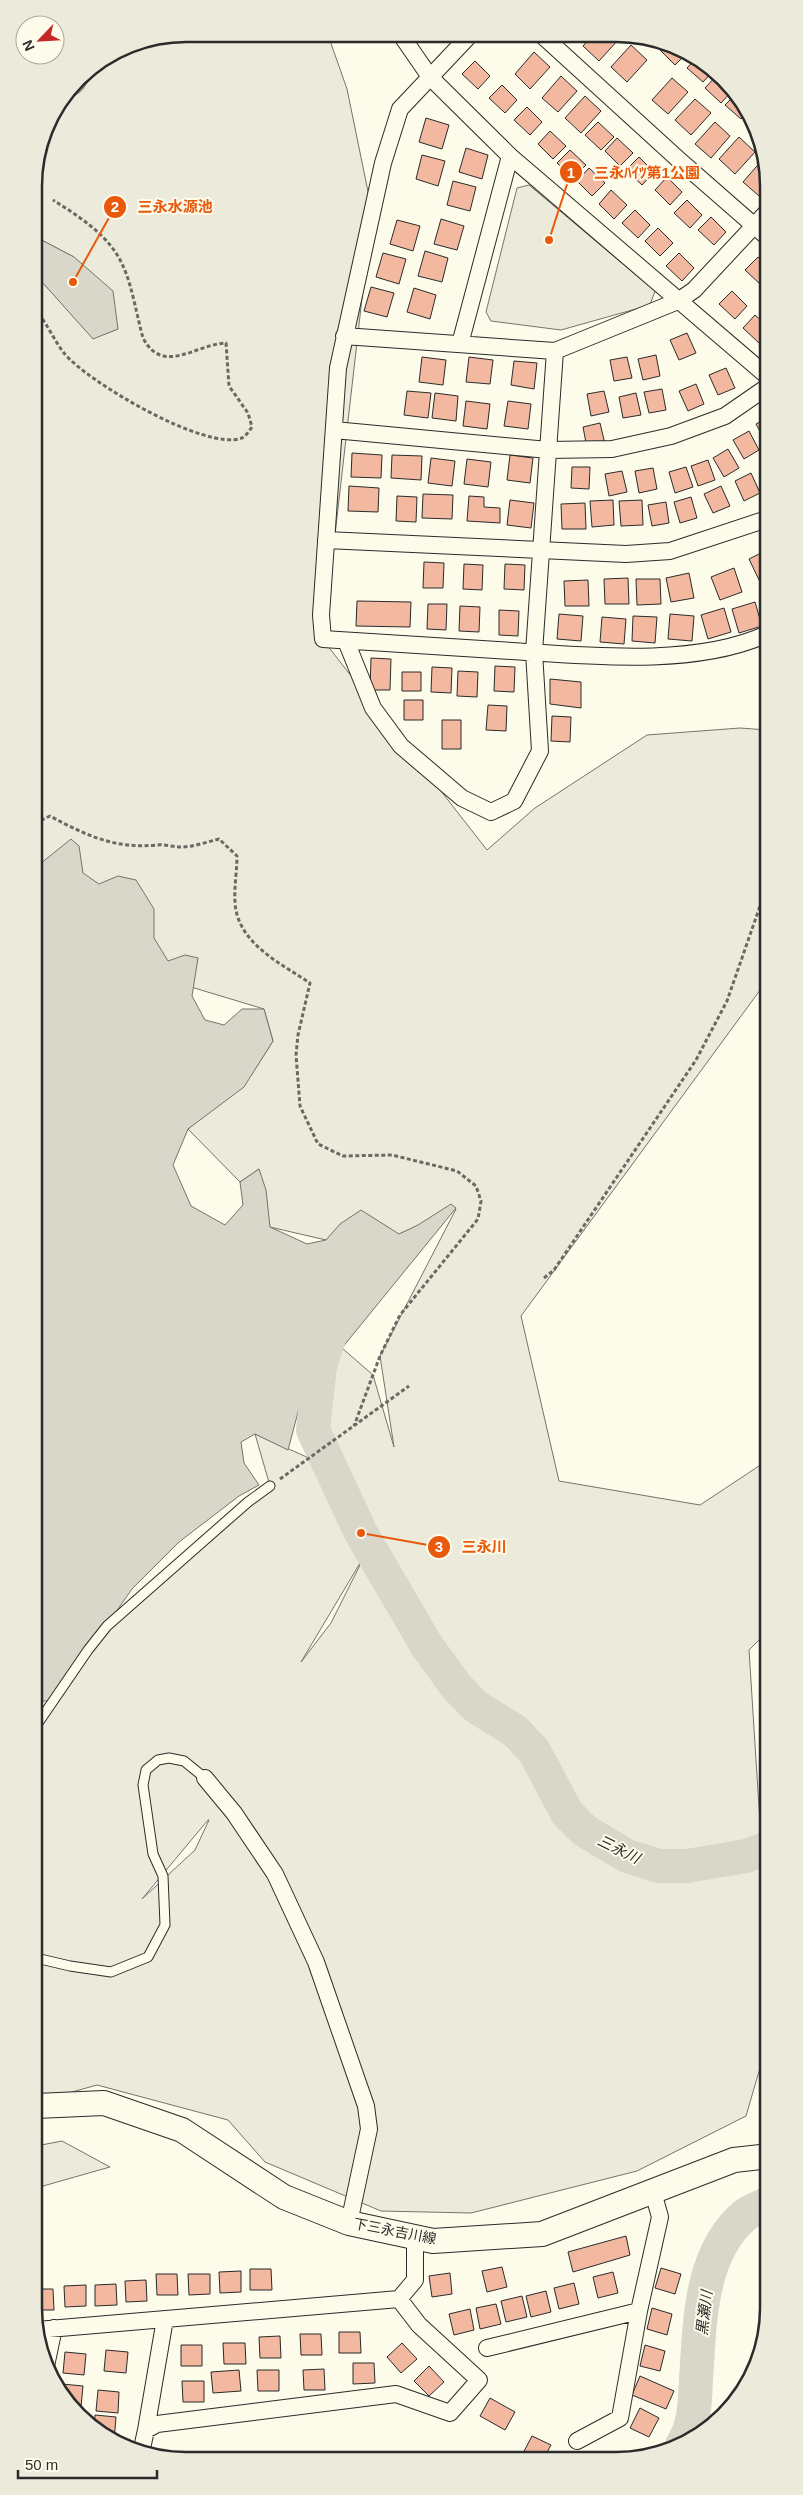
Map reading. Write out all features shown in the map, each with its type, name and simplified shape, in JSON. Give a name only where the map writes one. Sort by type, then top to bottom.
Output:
[{"type":"main road","name":"下三永吉川線","points":[[42,2106],[104,2103],[182,2130],[284,2197],[349,2223],[433,2242],[542,2234],[734,2160],[760,2155]]},
{"type":"street","points":[[406,42],[430,76],[510,156],[760,370]]},
{"type":"street","points":[[463,42],[400,109],[383,163],[338,368],[321,615],[323,640],[534,652],[582,657],[674,654],[720,648],[760,636]]},
{"type":"street","points":[[550,42],[680,160],[760,222]]},
{"type":"street","points":[[460,344],[510,156]]},
{"type":"street","points":[[344,336],[555,351],[678,301],[694,290],[760,227]]},
{"type":"street","points":[[346,641],[373,708],[401,746],[462,798],[491,812],[514,801],[540,751],[534,652],[555,351]]},
{"type":"street","points":[[334,430],[548,450],[612,449],[671,436],[725,416],[760,392]]},
{"type":"street","points":[[326,540],[626,554],[670,551],[760,521]]},
{"type":"street","points":[[205,1778],[234,1812],[275,1874],[316,1962],[366,2106],[369,2130],[349,2223]]},
{"type":"street","points":[[578,2442],[620,2418],[639,2311],[660,2217],[652,2192]]},
{"type":"street","points":[[44,2329],[399,2299],[415,2280],[415,2237]]},
{"type":"street","points":[[146,2430],[157,2424],[396,2394],[450,2413],[479,2380],[419,2325],[399,2299]]},
{"type":"street","points":[[488,2348],[639,2311]]},
{"type":"street","points":[[143,2446],[165,2319]]},
{"type":"street","points":[[49,2352],[54,2328]]},
{"type":"lane","points":[[42,1717],[88,1650],[107,1626],[248,1502],[270,1486]]},
{"type":"lane","points":[[42,1959],[111,1972],[148,1957],[165,1925],[163,1876],[153,1854],[143,1785],[146,1770],[158,1760],[169,1758],[184,1761],[205,1778]]},
{"type":"path","points":[[43,319],[64,353],[87,374],[163,421],[207,436],[232,440],[244,438],[252,428],[248,413],[229,386],[226,343],[212,343],[192,352],[174,357],[161,355],[148,348],[143,338],[124,268],[118,256],[89,223],[53,200]]},
{"type":"path","points":[[43,819],[50,816],[81,833],[111,844],[148,848],[158,845],[182,847],[219,839],[238,856],[235,903],[243,928],[261,951],[310,983],[298,1035],[296,1055],[300,1106],[318,1144],[343,1156],[392,1155],[457,1171],[476,1186],[481,1201],[478,1219],[400,1315],[380,1356],[354,1426]]},
{"type":"path","points":[[544,1278],[554,1270],[696,1060],[728,1001],[760,907]]},
{"type":"path","points":[[270,1486],[409,1386]]},
{"type":"shaded area","points":[[186,42],[330,42],[347,89],[372,211],[323,640],[487,850],[535,808],[647,735],[740,728],[760,729],[760,990],[521,1316],[559,1481],[700,1505],[760,1465],[760,1639],[749,1650],[760,1823],[760,2068],[746,2116],[637,2171],[471,2213],[381,2211],[265,2162],[228,2120],[97,2085],[42,2100],[42,1713],[45,1713],[88,1650],[248,1502],[270,1486],[255,1434],[309,1458],[342,1348],[373,1375],[394,1447],[380,1356],[456,1209],[399,1234],[326,1240],[270,1227],[259,1169],[240,1182],[188,1129],[250,1077],[273,1041],[264,1009],[43,942],[43,283],[93,338],[118,329],[74,257],[43,241],[43,177],[47,149],[53,131],[62,114],[74,96],[82,90],[91,78],[114,62],[131,53],[158,45]],"holes":[[[366,1553],[331,1623],[301,1662]],[[209,1820],[195,1850],[142,1899]]]},
{"type":"shaded area","points":[[88,81],[82,90],[74,96]]},
{"type":"shaded area","points":[[529,185],[655,291],[650,305],[561,330],[491,321],[486,312],[517,188]]},
{"type":"shaded area","points":[[43,241],[74,257],[113,291],[118,329],[93,339],[43,283]]},
{"type":"shaded area","points":[[71,839],[79,846],[83,873],[99,884],[118,876],[136,880],[154,909],[154,938],[168,961],[185,955],[198,958],[192,996],[205,1020],[224,1025],[242,1009],[264,1009],[273,1041],[244,1087],[188,1129],[173,1165],[191,1206],[225,1225],[243,1205],[240,1182],[259,1169],[266,1190],[270,1227],[307,1244],[326,1240],[340,1224],[361,1210],[399,1234],[418,1225],[451,1204],[456,1208],[302,1397],[288,1450],[255,1434],[241,1442],[244,1463],[259,1485],[239,1496],[179,1542],[132,1589],[54,1700],[42,1701],[43,862]]},
{"type":"shaded area","points":[[62,2141],[110,2167],[42,2186],[42,2145]]},
{"type":"building","points":[[587,42],[616,42],[599,61],[583,46]]},
{"type":"building","points":[[631,45],[647,60],[627,82],[611,67]]},
{"type":"building","points":[[660,50],[672,53],[682,58],[675,65]]},
{"type":"building","points":[[534,52],[550,67],[530,89],[515,74]]},
{"type":"building","points":[[475,61],[490,76],[478,89],[462,74]]},
{"type":"building","points":[[691,63],[708,76],[703,82],[687,68]]},
{"type":"building","points":[[561,76],[577,91],[558,112],[542,98]]},
{"type":"building","points":[[672,78],[688,92],[668,114],[652,100]]},
{"type":"building","points":[[713,80],[728,96],[721,103],[705,88]]},
{"type":"building","points":[[502,85],[517,100],[505,113],[489,98]]},
{"type":"building","points":[[585,96],[601,111],[581,133],[565,118]]},
{"type":"building","points":[[695,99],[711,113],[691,135],[675,120]]},
{"type":"building","points":[[731,99],[743,117],[741,119],[725,105]]},
{"type":"building","points":[[527,107],[542,122],[530,135],[514,120]]},
{"type":"building","points":[[426,118],[449,125],[442,149],[419,142]]},
{"type":"building","points":[[598,122],[614,137],[601,150],[585,135]]},
{"type":"building","points":[[715,122],[730,136],[711,158],[695,144]]},
{"type":"building","points":[[550,131],[566,146],[553,159],[538,144]]},
{"type":"building","points":[[739,137],[755,152],[735,174],[719,159]]},
{"type":"building","points":[[617,138],[633,153],[620,166],[605,151]]},
{"type":"building","points":[[466,148],[488,155],[482,179],[459,172]]},
{"type":"building","points":[[570,150],[586,165],[573,178],[557,163]]},
{"type":"building","points":[[422,155],[445,161],[438,186],[416,179]]},
{"type":"building","points":[[639,157],[654,172],[642,185],[626,170]]},
{"type":"building","points":[[759,164],[760,195],[759,196],[743,182]]},
{"type":"building","points":[[589,168],[605,183],[592,196],[577,181]]},
{"type":"building","points":[[667,177],[682,192],[670,205],[655,190]]},
{"type":"building","points":[[453,181],[476,187],[470,211],[447,205]]},
{"type":"building","points":[[611,190],[627,205],[614,219],[599,204]]},
{"type":"building","points":[[687,200],[702,215],[690,228],[674,213]]},
{"type":"building","points":[[635,210],[650,225],[638,238],[622,223]]},
{"type":"building","points":[[711,217],[726,232],[714,245],[698,230]]},
{"type":"building","points":[[441,219],[464,226],[457,250],[434,244]]},
{"type":"building","points":[[397,220],[420,226],[413,251],[390,244]]},
{"type":"building","points":[[658,228],[673,243],[660,256],[645,241]]},
{"type":"building","points":[[425,251],[448,258],[442,282],[418,276]]},
{"type":"building","points":[[383,253],[406,259],[399,284],[376,277]]},
{"type":"building","points":[[679,253],[694,268],[682,281],[666,266]]},
{"type":"building","points":[[758,257],[760,259],[760,284],[745,270]]},
{"type":"building","points":[[371,287],[394,293],[387,317],[364,311]]},
{"type":"building","points":[[414,288],[436,295],[430,319],[407,312]]},
{"type":"building","points":[[732,291],[747,306],[735,319],[719,304]]},
{"type":"building","points":[[755,315],[760,320],[760,342],[759,343],[743,328]]},
{"type":"building","points":[[687,333],[696,353],[679,360],[670,340]]},
{"type":"building","points":[[656,355],[660,376],[643,380],[638,359]]},
{"type":"building","points":[[422,357],[446,360],[443,385],[419,382]]},
{"type":"building","points":[[469,357],[493,360],[490,384],[466,382]]},
{"type":"building","points":[[627,357],[632,378],[614,381],[610,360]]},
{"type":"building","points":[[514,361],[537,363],[534,389],[511,385]]},
{"type":"building","points":[[726,368],[735,388],[718,395],[709,375]]},
{"type":"building","points":[[696,384],[704,404],[688,411],[679,391]]},
{"type":"building","points":[[662,389],[666,410],[649,413],[644,392]]},
{"type":"building","points":[[407,391],[431,393],[428,418],[404,415]]},
{"type":"building","points":[[604,391],[609,412],[591,416],[587,394]]},
{"type":"building","points":[[435,393],[458,396],[456,421],[432,418]]},
{"type":"building","points":[[636,393],[641,415],[623,418],[619,397]]},
{"type":"building","points":[[466,401],[490,404],[487,429],[463,426]]},
{"type":"building","points":[[508,401],[531,404],[528,429],[504,426]]},
{"type":"building","points":[[760,422],[760,432],[756,424]]},
{"type":"building","points":[[600,423],[605,444],[587,448],[583,427]]},
{"type":"building","points":[[749,431],[759,450],[744,459],[733,440]]},
{"type":"building","points":[[728,449],[739,468],[724,477],[713,458]]},
{"type":"building","points":[[352,453],[382,455],[381,478],[351,477]]},
{"type":"building","points":[[392,455],[422,456],[421,480],[391,478]]},
{"type":"building","points":[[510,455],[533,458],[530,483],[507,480]]},
{"type":"building","points":[[431,458],[455,461],[452,486],[428,483]]},
{"type":"building","points":[[467,459],[491,462],[488,487],[464,484]]},
{"type":"building","points":[[708,460],[715,480],[698,486],[691,466]]},
{"type":"building","points":[[572,467],[590,467],[589,489],[571,488]]},
{"type":"building","points":[[686,467],[693,487],[675,493],[669,472]]},
{"type":"building","points":[[653,468],[657,489],[639,493],[635,471]]},
{"type":"building","points":[[622,471],[627,492],[609,496],[605,474]]},
{"type":"building","points":[[751,473],[760,493],[744,501],[735,481]]},
{"type":"building","points":[[349,486],[379,488],[378,512],[348,511]]},
{"type":"building","points":[[721,486],[730,506],[713,513],[704,494]]},
{"type":"building","points":[[423,494],[453,495],[452,519],[422,518]]},
{"type":"building","points":[[397,496],[417,497],[416,522],[396,521]]},
{"type":"building","points":[[469,496],[484,497],[484,507],[500,508],[500,523],[467,521]]},
{"type":"building","points":[[691,497],[697,518],[680,523],[674,502]]},
{"type":"building","points":[[510,500],[534,503],[531,528],[507,525]]},
{"type":"building","points":[[613,500],[614,525],[592,527],[590,501]]},
{"type":"building","points":[[642,500],[643,525],[621,526],[619,501]]},
{"type":"building","points":[[666,502],[669,523],[652,526],[648,505]]},
{"type":"building","points":[[585,503],[586,529],[562,529],[561,504]]},
{"type":"building","points":[[760,554],[760,582],[749,559]]},
{"type":"building","points":[[424,562],[444,563],[443,588],[423,588]]},
{"type":"building","points":[[464,564],[483,565],[482,590],[463,589]]},
{"type":"building","points":[[505,564],[525,565],[524,590],[504,589]]},
{"type":"building","points":[[734,568],[742,592],[720,600],[711,577]]},
{"type":"building","points":[[689,573],[694,598],[671,602],[666,578]]},
{"type":"building","points":[[628,578],[629,604],[605,604],[604,579]]},
{"type":"building","points":[[636,579],[660,579],[661,604],[637,605]]},
{"type":"building","points":[[588,580],[589,606],[565,606],[564,581]]},
{"type":"building","points":[[357,601],[411,602],[410,627],[356,626]]},
{"type":"building","points":[[755,602],[760,627],[739,633],[732,609]]},
{"type":"building","points":[[428,604],[447,604],[446,630],[427,629]]},
{"type":"building","points":[[460,606],[480,607],[479,632],[459,631]]},
{"type":"building","points":[[724,608],[731,632],[708,639],[701,615]]},
{"type":"building","points":[[499,610],[519,611],[518,636],[499,635]]},
{"type":"building","points":[[559,614],[583,616],[581,641],[557,639]]},
{"type":"building","points":[[670,614],[694,616],[692,641],[668,639]]},
{"type":"building","points":[[633,616],[657,617],[655,643],[632,641]]},
{"type":"building","points":[[602,617],[626,619],[624,644],[600,642]]},
{"type":"building","points":[[371,658],[391,659],[390,690],[370,690]]},
{"type":"building","points":[[495,666],[515,667],[514,692],[494,691]]},
{"type":"building","points":[[432,667],[452,668],[451,693],[431,692]]},
{"type":"building","points":[[458,671],[478,672],[477,697],[457,696]]},
{"type":"building","points":[[402,672],[421,672],[421,691],[402,691]]},
{"type":"building","points":[[550,679],[581,682],[581,708],[550,704]]},
{"type":"building","points":[[404,700],[423,700],[423,720],[404,720]]},
{"type":"building","points":[[488,705],[507,706],[506,731],[486,730]]},
{"type":"building","points":[[552,716],[571,717],[570,742],[551,741]]},
{"type":"building","points":[[442,720],[461,720],[461,749],[442,749]]},
{"type":"building","points":[[626,2236],[630,2255],[573,2272],[568,2252]]},
{"type":"building","points":[[502,2267],[507,2287],[487,2292],[482,2271]]},
{"type":"building","points":[[661,2268],[681,2274],[675,2294],[655,2288]]},
{"type":"building","points":[[250,2269],[271,2269],[272,2290],[250,2290]]},
{"type":"building","points":[[241,2271],[241,2292],[220,2293],[219,2272]]},
{"type":"building","points":[[613,2272],[618,2293],[598,2298],[593,2277]]},
{"type":"building","points":[[450,2273],[452,2294],[432,2297],[429,2276]]},
{"type":"building","points":[[156,2274],[177,2274],[178,2295],[157,2295]]},
{"type":"building","points":[[188,2274],[210,2274],[210,2294],[189,2295]]},
{"type":"building","points":[[146,2280],[147,2301],[126,2302],[125,2281]]},
{"type":"building","points":[[574,2283],[579,2304],[559,2309],[554,2288]]},
{"type":"building","points":[[116,2284],[117,2305],[95,2306],[95,2285]]},
{"type":"building","points":[[86,2285],[86,2306],[65,2307],[64,2286]]},
{"type":"building","points":[[42,2289],[53,2289],[54,2310],[42,2310]]},
{"type":"building","points":[[546,2291],[551,2312],[531,2317],[526,2296]]},
{"type":"building","points":[[522,2296],[527,2317],[506,2322],[501,2301]]},
{"type":"building","points":[[496,2304],[501,2324],[480,2329],[476,2308]]},
{"type":"building","points":[[652,2308],[672,2314],[667,2335],[647,2329]]},
{"type":"building","points":[[470,2309],[474,2330],[454,2335],[449,2314]]},
{"type":"building","points":[[339,2332],[360,2332],[361,2353],[339,2353]]},
{"type":"building","points":[[300,2334],[321,2334],[322,2355],[301,2355]]},
{"type":"building","points":[[280,2336],[281,2358],[260,2358],[259,2337]]},
{"type":"building","points":[[223,2343],[245,2343],[246,2364],[224,2364]]},
{"type":"building","points":[[402,2343],[417,2359],[401,2373],[387,2357]]},
{"type":"building","points":[[181,2345],[202,2345],[202,2366],[181,2366]]},
{"type":"building","points":[[645,2345],[665,2351],[660,2371],[640,2366]]},
{"type":"building","points":[[106,2350],[128,2352],[126,2373],[104,2371]]},
{"type":"building","points":[[65,2352],[86,2354],[84,2375],[63,2373]]},
{"type":"building","points":[[353,2363],[374,2363],[375,2383],[353,2384]]},
{"type":"building","points":[[429,2366],[444,2382],[429,2396],[414,2381]]},
{"type":"building","points":[[324,2369],[325,2390],[304,2390],[303,2370]]},
{"type":"building","points":[[239,2370],[241,2391],[213,2393],[211,2372]]},
{"type":"building","points":[[257,2370],[279,2370],[279,2391],[258,2391]]},
{"type":"building","points":[[640,2376],[674,2391],[666,2409],[632,2395]]},
{"type":"building","points":[[182,2381],[204,2381],[204,2402],[183,2402]]},
{"type":"building","points":[[64,2384],[83,2386],[81,2406]]},
{"type":"building","points":[[98,2390],[119,2392],[118,2413],[96,2411]]},
{"type":"building","points":[[490,2398],[515,2412],[505,2430],[480,2416]]},
{"type":"building","points":[[640,2408],[659,2418],[649,2437],[630,2428]]},
{"type":"building","points":[[95,2415],[116,2417],[115,2433],[99,2423],[95,2419]]},
{"type":"building","points":[[532,2436],[551,2445],[547,2452],[524,2452]]},
{"type":"waterway","name":"三永川","points":[[331,1332],[320,1366],[313,1430],[361,1533],[427,1646],[456,1686],[475,1706],[515,1731],[534,1751],[567,1813],[585,1831],[627,1856],[659,1866],[687,1866],[746,1856],[760,1851]]},
{"type":"waterway","name":"黒瀬川","points":[[688,2434],[694,2413],[701,2313],[710,2270],[718,2249],[730,2231],[745,2215],[760,2207]]},
{"type":"place","name":"三永ﾊｲﾂ第1公園","points":[[549,240]]},
{"type":"place","name":"三永水源池","points":[[73,282]]},
{"type":"place","name":"三永川","points":[[361,1533]]}]
